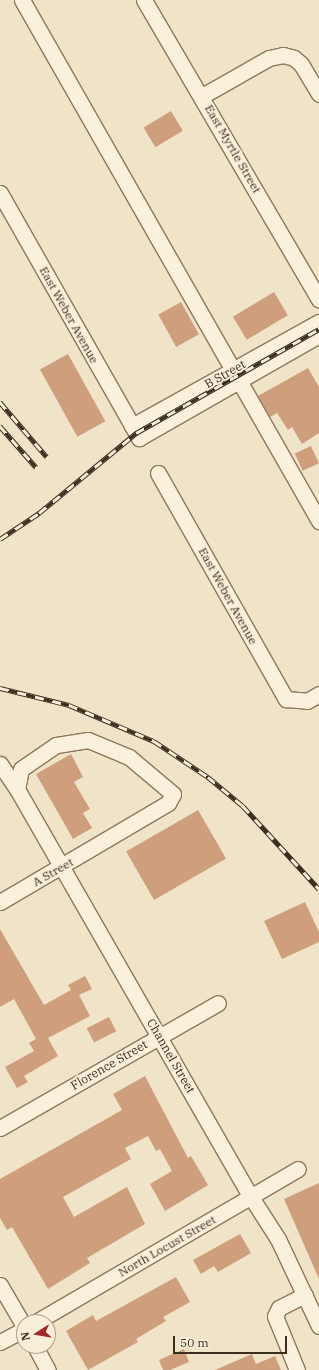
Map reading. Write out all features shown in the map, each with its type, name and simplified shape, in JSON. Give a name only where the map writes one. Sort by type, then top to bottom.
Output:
[{"type":"street","points":[[22,0],[319,521]]},
{"type":"street","name":"East Myrtle Street","points":[[144,0],[202,96],[319,300]]},
{"type":"street","points":[[202,96],[269,58],[283,55],[294,58],[301,64],[319,94]]},
{"type":"street","name":"East Weber Avenue","points":[[0,193],[135,432]]},
{"type":"street","name":"B Street","points":[[135,432],[236,376],[319,322]]},
{"type":"street","points":[[236,376],[319,336]]},
{"type":"street","name":"East Weber Avenue","points":[[158,473],[286,699],[307,701],[319,694]]},
{"type":"street","name":"A Street","points":[[0,902],[105,842],[168,803],[173,794],[129,756],[88,740],[56,745],[21,769],[17,788]]},
{"type":"street","name":"Channel Street","points":[[0,764],[17,788],[251,1197],[278,1239],[319,1326]]},
{"type":"street","name":"Florence Street","points":[[0,1128],[218,1003]]},
{"type":"street","name":"North Locust Street","points":[[50,1314],[298,1169]]},
{"type":"street","points":[[0,1285],[17,1314]]},
{"type":"street","points":[[297,1370],[275,1316],[279,1308],[305,1295]]},
{"type":"street","points":[[0,1342],[16,1333]]},
{"type":"street","points":[[39,1354],[48,1370]]},
{"type":"building","points":[[171,111],[183,131],[155,147],[144,127]]},
{"type":"building","points":[[274,292],[288,315],[247,340],[233,317]]},
{"type":"building","points":[[181,302],[199,334],[176,347],[158,315]]},
{"type":"building","points":[[68,354],[105,421],[77,437],[40,370]]},
{"type":"building","points":[[308,368],[319,387],[319,433],[302,444],[292,427],[288,430],[277,413],[270,417],[258,396]]},
{"type":"building","points":[[311,446],[319,463],[303,471],[295,454]]},
{"type":"building","points":[[71,754],[83,777],[74,782],[90,809],[83,813],[92,828],[73,839],[36,774]]},
{"type":"building","points":[[198,810],[226,858],[154,900],[126,852]]},
{"type":"building","points":[[305,902],[319,932],[319,942],[282,959],[264,921]]},
{"type":"building","points":[[0,929],[44,1005],[71,990],[68,985],[85,976],[92,989],[79,995],[90,1016],[48,1038],[58,1056],[24,1076],[28,1082],[17,1088],[5,1067],[34,1051],[29,1043],[36,1039],[14,999],[0,1007]]},
{"type":"building","points":[[109,1017],[116,1031],[94,1043],[87,1028]]},
{"type":"building","points":[[145,1076],[188,1158],[191,1156],[208,1185],[165,1211],[150,1184],[172,1171],[160,1149],[156,1151],[148,1136],[125,1148],[131,1159],[63,1197],[74,1217],[127,1187],[145,1224],[87,1258],[90,1263],[48,1289],[12,1227],[7,1230],[0,1218],[0,1179],[122,1110],[113,1094]]},
{"type":"building","points":[[319,1183],[319,1279],[284,1199]]},
{"type":"building","points":[[240,1234],[251,1253],[218,1272],[214,1266],[201,1274],[193,1260]]},
{"type":"building","points":[[176,1277],[190,1302],[163,1317],[166,1321],[136,1339],[138,1342],[88,1370],[66,1331],[93,1315],[96,1321]]},
{"type":"building","points":[[184,1349],[189,1362],[170,1370],[163,1370],[159,1360]]},
{"type":"building","points":[[252,1354],[256,1364],[275,1356],[281,1370],[215,1370]]},
{"type":"railway","points":[[0,539],[39,513],[136,433],[319,329]]},
{"type":"railway","points":[[0,402],[47,457]]},
{"type":"railway","points":[[0,426],[36,467]]},
{"type":"railway","points":[[0,688],[69,705],[154,741],[208,777],[243,806],[319,889]]}]
